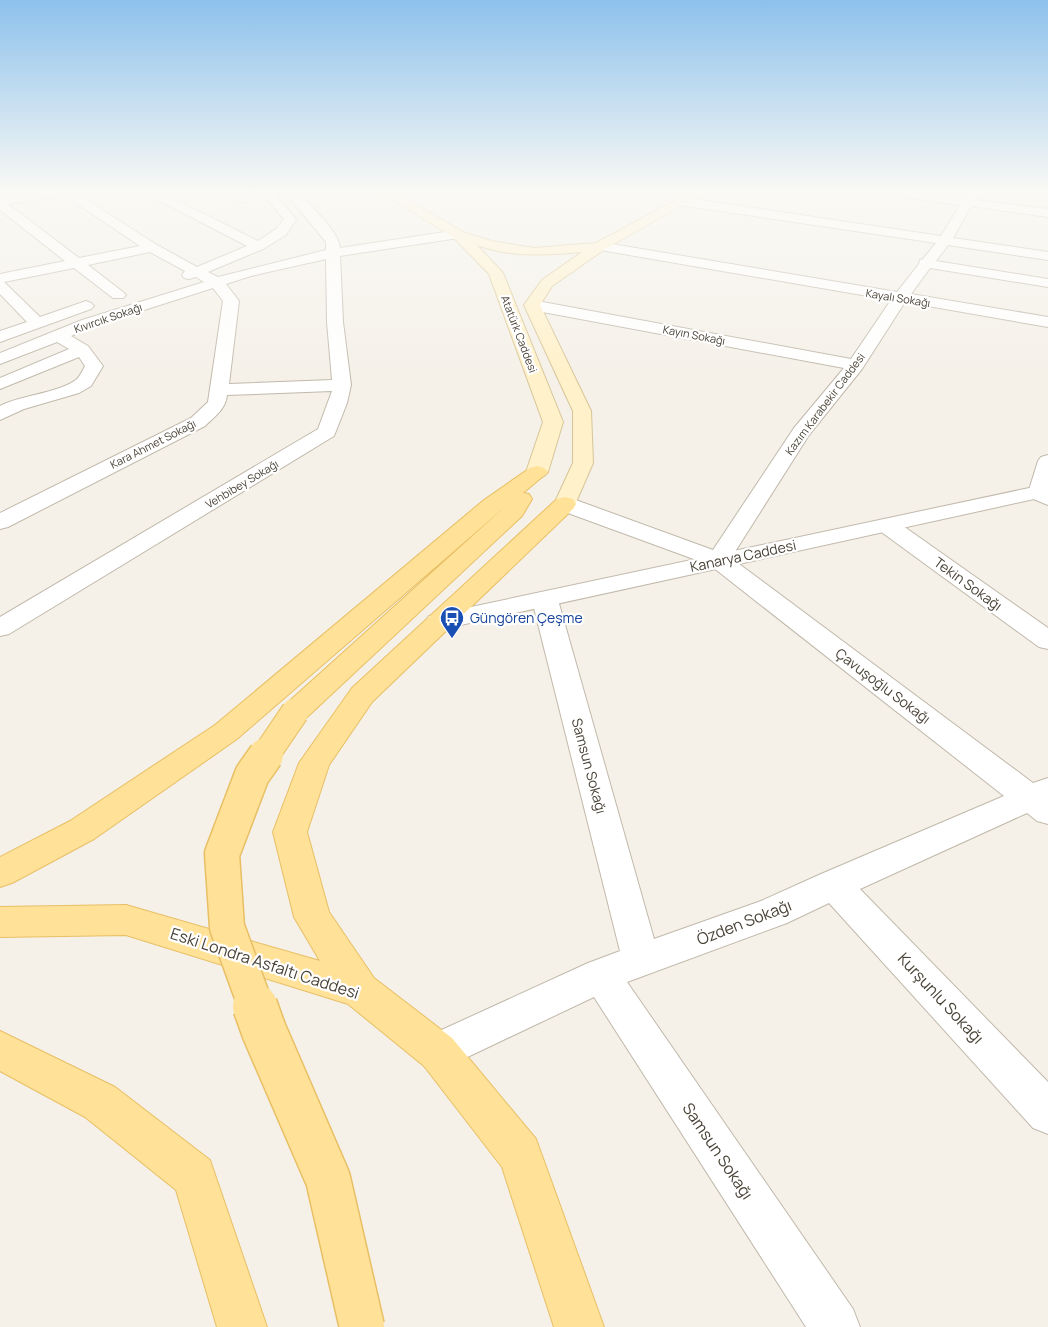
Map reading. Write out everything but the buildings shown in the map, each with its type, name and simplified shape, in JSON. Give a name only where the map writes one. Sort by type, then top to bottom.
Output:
[{"type":"main road","name":"Atatürk Caddesi","points":[[475,252],[496,273],[553,422],[537,472]]},
{"type":"main road","points":[[532,305],[547,283],[592,252]]},
{"type":"main road","name":"Atatürk Caddesi","points":[[532,305],[582,411],[582,463],[565,504]]},
{"type":"main road","points":[[362,1327],[328,1179],[264,1031],[226,927],[222,854],[252,775],[295,712],[514,511],[537,472]]},
{"type":"main road","points":[[0,873],[82,830],[226,732],[492,505],[537,472]]},
{"type":"main road","points":[[360,990],[312,917],[290,832],[314,763],[362,695],[565,504]]},
{"type":"main road","name":"Eski Londra Asfaltı Caddesi","points":[[0,922],[126,920],[360,990],[438,1052],[520,1156],[579,1327]]},
{"type":"main road","points":[[0,1050],[100,1102],[194,1176],[242,1327]]},
{"type":"street","points":[[62,252],[118,295]]},
{"type":"street","points":[[0,278],[132,252]]},
{"type":"street","points":[[160,252],[217,283]]},
{"type":"street","points":[[172,280],[199,272],[245,252]]},
{"type":"street","name":"Kıvırcık Sokağı","points":[[0,359],[88,323],[319,252]]},
{"type":"street","name":"Vehbibey Sokağı","points":[[0,628],[293,454],[326,432],[338,403],[342,385],[335,322],[333,252]]},
{"type":"street","name":"Kayalı Sokağı","points":[[634,252],[1048,322]]},
{"type":"street","name":"Kazım Karabekir Caddesi","points":[[718,560],[801,432],[856,365],[900,298],[935,252]]},
{"type":"street","points":[[1022,252],[1048,256]]},
{"type":"street","points":[[925,263],[1048,283]]},
{"type":"street","name":"Kara Ahmet Sokağı","points":[[0,522],[198,422],[217,404],[230,301],[217,283]]},
{"type":"street","points":[[0,285],[37,323]]},
{"type":"street","name":"Kıvırcık Sokağı","points":[[0,337],[136,290]]},
{"type":"street","name":"Kayın Sokağı","points":[[532,305],[856,365]]},
{"type":"street","points":[[0,414],[17,405],[72,389],[85,382],[94,366],[82,350],[58,336]]},
{"type":"street","points":[[0,384],[82,350]]},
{"type":"street","points":[[218,390],[342,385]]},
{"type":"street","points":[[1045,494],[1048,461]]},
{"type":"street","name":"Kanarya Caddesi","points":[[438,622],[545,600],[718,560],[1045,494]]},
{"type":"street","points":[[565,504],[718,560]]},
{"type":"street","name":"Tekin Sokağı","points":[[888,526],[1048,641]]},
{"type":"street","name":"Çavuşoğlu Sokağı","points":[[718,560],[1042,800]]},
{"type":"street","name":"Samsun Sokağı","points":[[545,600],[641,961]]},
{"type":"street","name":"Özden Sokağı","points":[[438,1052],[601,975],[774,912],[833,884],[1042,800]]},
{"type":"street","name":"Kurşunlu Sokağı","points":[[833,884],[1048,1112]]},
{"type":"street","name":"Samsun Sokağı","points":[[601,975],[835,1327]]},
{"type":"place","name":"Güngören Çeşme","points":[[452,639]]}]
